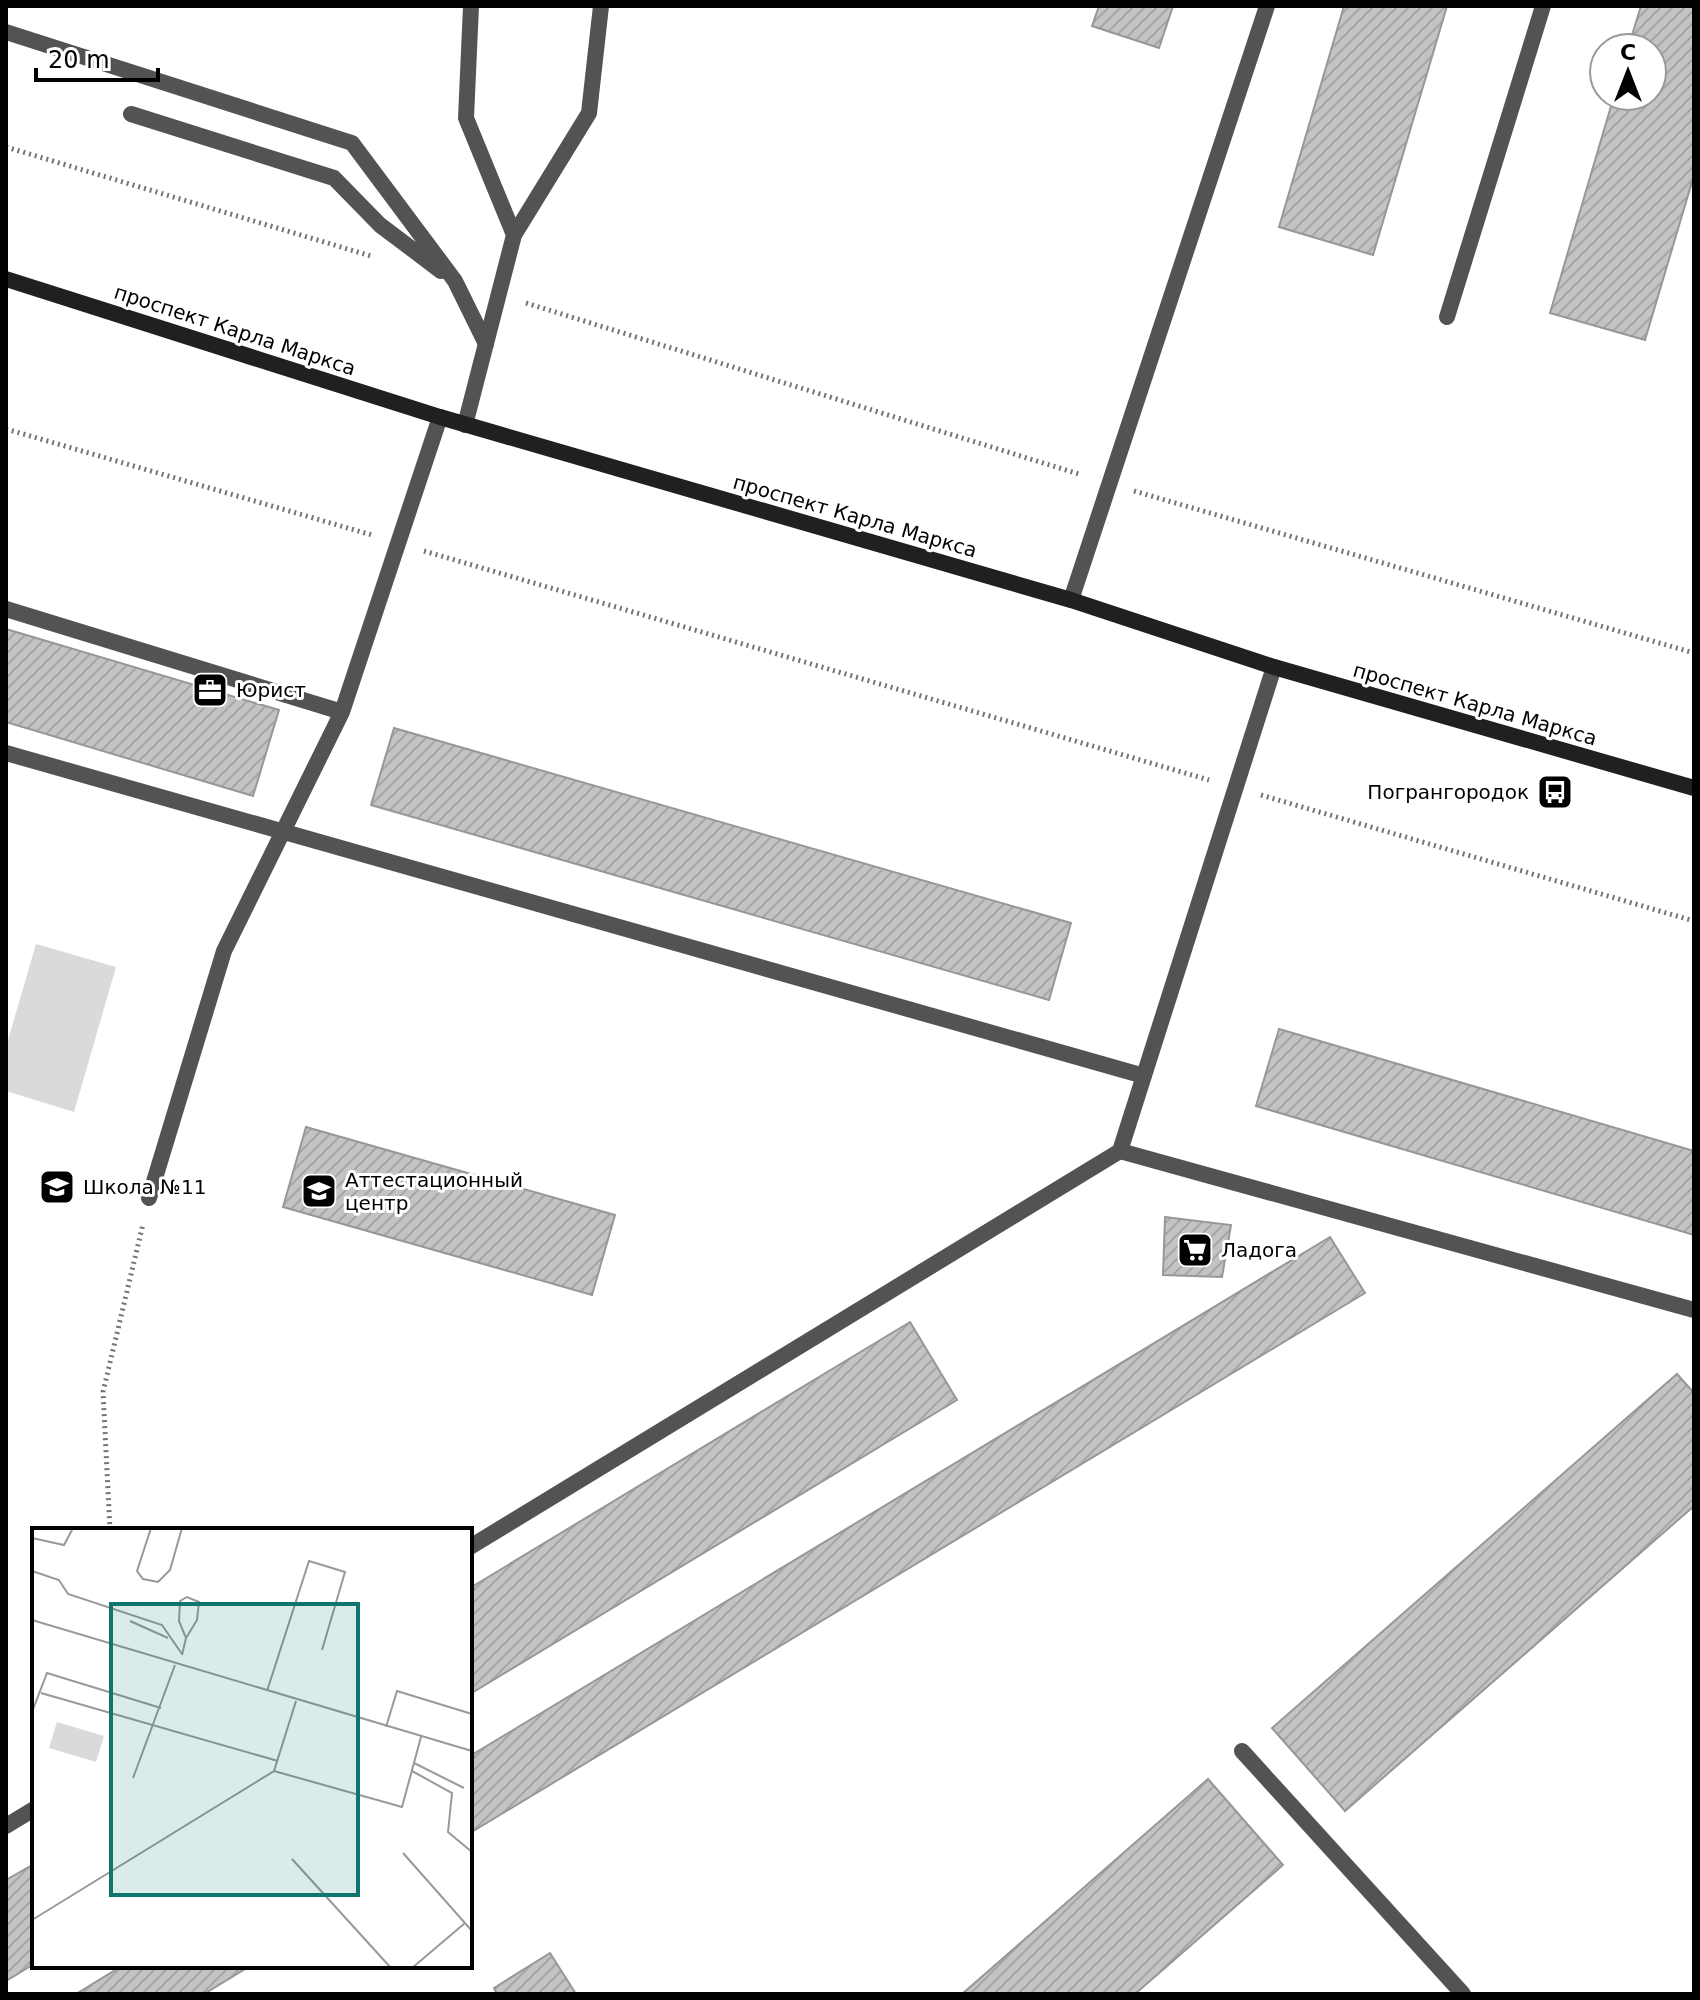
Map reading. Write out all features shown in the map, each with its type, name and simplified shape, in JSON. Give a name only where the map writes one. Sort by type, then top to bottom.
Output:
[{"type":"main road","name":"проспект Карла Маркса","points":[[6,279],[465,425],[1071,600],[1274,667],[1694,788]]},
{"type":"street","points":[[471,6],[466,118],[514,235]]},
{"type":"street","points":[[465,425],[514,235],[589,113],[601,6]]},
{"type":"street","points":[[1071,600],[1267,6]]},
{"type":"street","points":[[1447,317],[1543,6]]},
{"type":"street","points":[[6,32],[352,143],[455,281],[486,344]]},
{"type":"street","points":[[131,114],[334,178],[380,225],[455,281]]},
{"type":"street","points":[[149,1198],[224,951],[342,712],[440,417]]},
{"type":"street","points":[[6,609],[342,712]]},
{"type":"street","points":[[472,1546],[1120,1151],[1274,667]]},
{"type":"street","points":[[6,753],[1144,1076]]},
{"type":"street","points":[[1120,1151],[1694,1310]]},
{"type":"street","points":[[1242,1751],[1463,1994]]},
{"type":"street","points":[[6,1826],[32,1810]]},
{"type":"path","points":[[6,147],[380,259]]},
{"type":"path","points":[[499,295],[1108,483],[1694,653]]},
{"type":"path","points":[[6,429],[1694,921]]},
{"type":"path","points":[[110,1528],[103,1392],[149,1198]]},
{"type":"shaded area","points":[[36,944],[116,967],[74,1112],[6,1091],[6,1047]]},
{"type":"building","points":[[1099,6],[1173,6],[1159,48],[1092,26]]},
{"type":"building","points":[[1344,6],[1447,6],[1373,255],[1279,227]]},
{"type":"building","points":[[1641,6],[1694,6],[1694,175],[1645,340],[1550,313],[1609,112],[1668,112],[1668,32],[1633,32]]},
{"type":"building","points":[[6,629],[279,710],[253,796],[6,722]]},
{"type":"building","points":[[394,728],[1071,923],[1049,1000],[371,805]]},
{"type":"building","points":[[1279,1029],[1694,1151],[1694,1235],[1256,1106]]},
{"type":"building","points":[[306,1127],[615,1215],[592,1295],[283,1207]]},
{"type":"building","name":"Ладога","points":[[1165,1217],[1231,1225],[1222,1277],[1163,1275]]},
{"type":"building","points":[[1330,1237],[1365,1293],[472,1832],[472,1755]]},
{"type":"building","points":[[910,1322],[957,1400],[472,1693],[472,1587]]},
{"type":"building","points":[[1677,1374],[1694,1393],[1694,1506],[1345,1811],[1272,1728]]},
{"type":"building","points":[[1208,1779],[1283,1865],[1135,1994],[962,1994]]},
{"type":"building","points":[[32,1865],[32,1965],[6,1981],[6,1880]]},
{"type":"building","points":[[550,1953],[576,1994],[497,1994],[494,1988]]},
{"type":"building","points":[[119,1968],[247,1968],[204,1994],[76,1994]]},
{"type":"place","name":"Юрист","points":[[210,690]]},
{"type":"place","name":"Погрангородок","points":[[1555,792]]},
{"type":"place","name":"Школа №11","points":[[57,1187]]},
{"type":"place","name":"Аттестационный центр","points":[[319,1191]]},
{"type":"place","name":"Ладога","points":[[1195,1250]]}]
